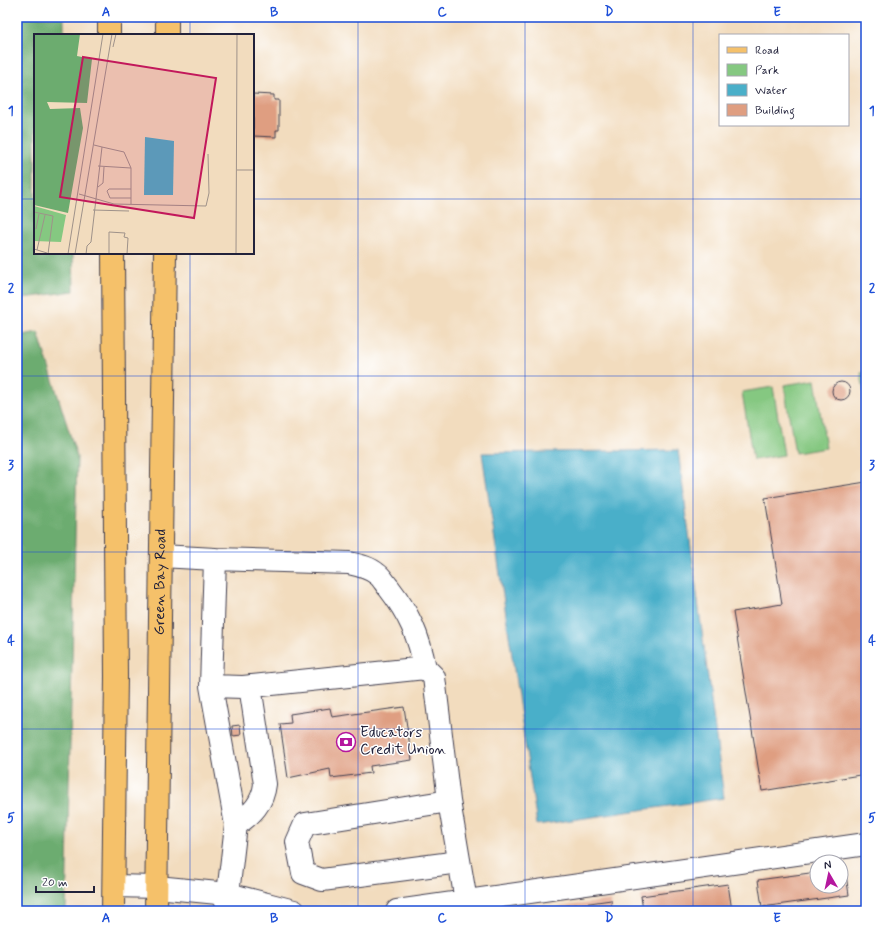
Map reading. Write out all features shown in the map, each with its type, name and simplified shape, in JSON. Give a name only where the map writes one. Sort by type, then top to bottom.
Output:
[{"type":"main road","points":[[109,17],[109,34]]},
{"type":"main road","points":[[167,34],[168,17]]},
{"type":"main road","points":[[113,254],[116,668],[113,911]]},
{"type":"main road","name":"Green Bay Road","points":[[156,911],[164,254]]},
{"type":"street","points":[[161,556],[348,563],[366,567],[378,574],[398,600],[412,624],[420,644],[425,668],[434,677],[449,801],[466,901]]},
{"type":"street","points":[[215,559],[211,686],[236,825],[227,903]]},
{"type":"street","points":[[211,686],[250,686],[425,668]]},
{"type":"street","points":[[236,825],[250,815],[264,794],[265,784],[250,686]]},
{"type":"street","points":[[449,801],[305,824],[296,842],[303,873],[322,880],[459,862]]},
{"type":"street","points":[[397,911],[866,844]]},
{"type":"street","points":[[114,886],[157,887],[227,903],[294,911]]},
{"type":"green space","points":[[17,17],[64,17],[64,34],[34,34],[34,254],[73,254],[74,291],[17,299]]},
{"type":"green space","points":[[38,332],[77,457],[66,911],[17,911],[17,336]]},
{"type":"green space","points":[[866,372],[866,406],[861,373]]},
{"type":"green space","points":[[815,380],[826,448],[795,453],[784,385]]},
{"type":"green space","points":[[773,387],[784,455],[753,460],[742,392]]},
{"type":"water","points":[[678,450],[724,798],[537,825],[482,453]]},
{"type":"building","points":[[254,94],[274,95],[274,100],[279,100],[279,130],[276,130],[276,137],[254,136]]},
{"type":"building","points":[[841,382],[847,385],[850,391],[847,397],[841,400],[835,397],[832,391],[835,385]]},
{"type":"building","points":[[866,482],[866,774],[762,791],[733,612],[782,604],[765,498]]},
{"type":"building","name":"Educators Credit Union","points":[[404,707],[412,760],[370,766],[371,773],[331,778],[330,769],[288,778],[280,724],[291,723],[290,714],[330,708],[332,717]]},
{"type":"building","points":[[240,725],[241,735],[233,736],[232,726]]},
{"type":"building","points":[[809,873],[809,894],[849,895],[762,907],[758,880]]},
{"type":"building","points":[[728,884],[732,911],[643,911],[641,896]]},
{"type":"building","points":[[611,900],[612,911],[540,911],[540,910]]},
{"type":"place","name":"Educators Credit Union","points":[[346,742]]}]
